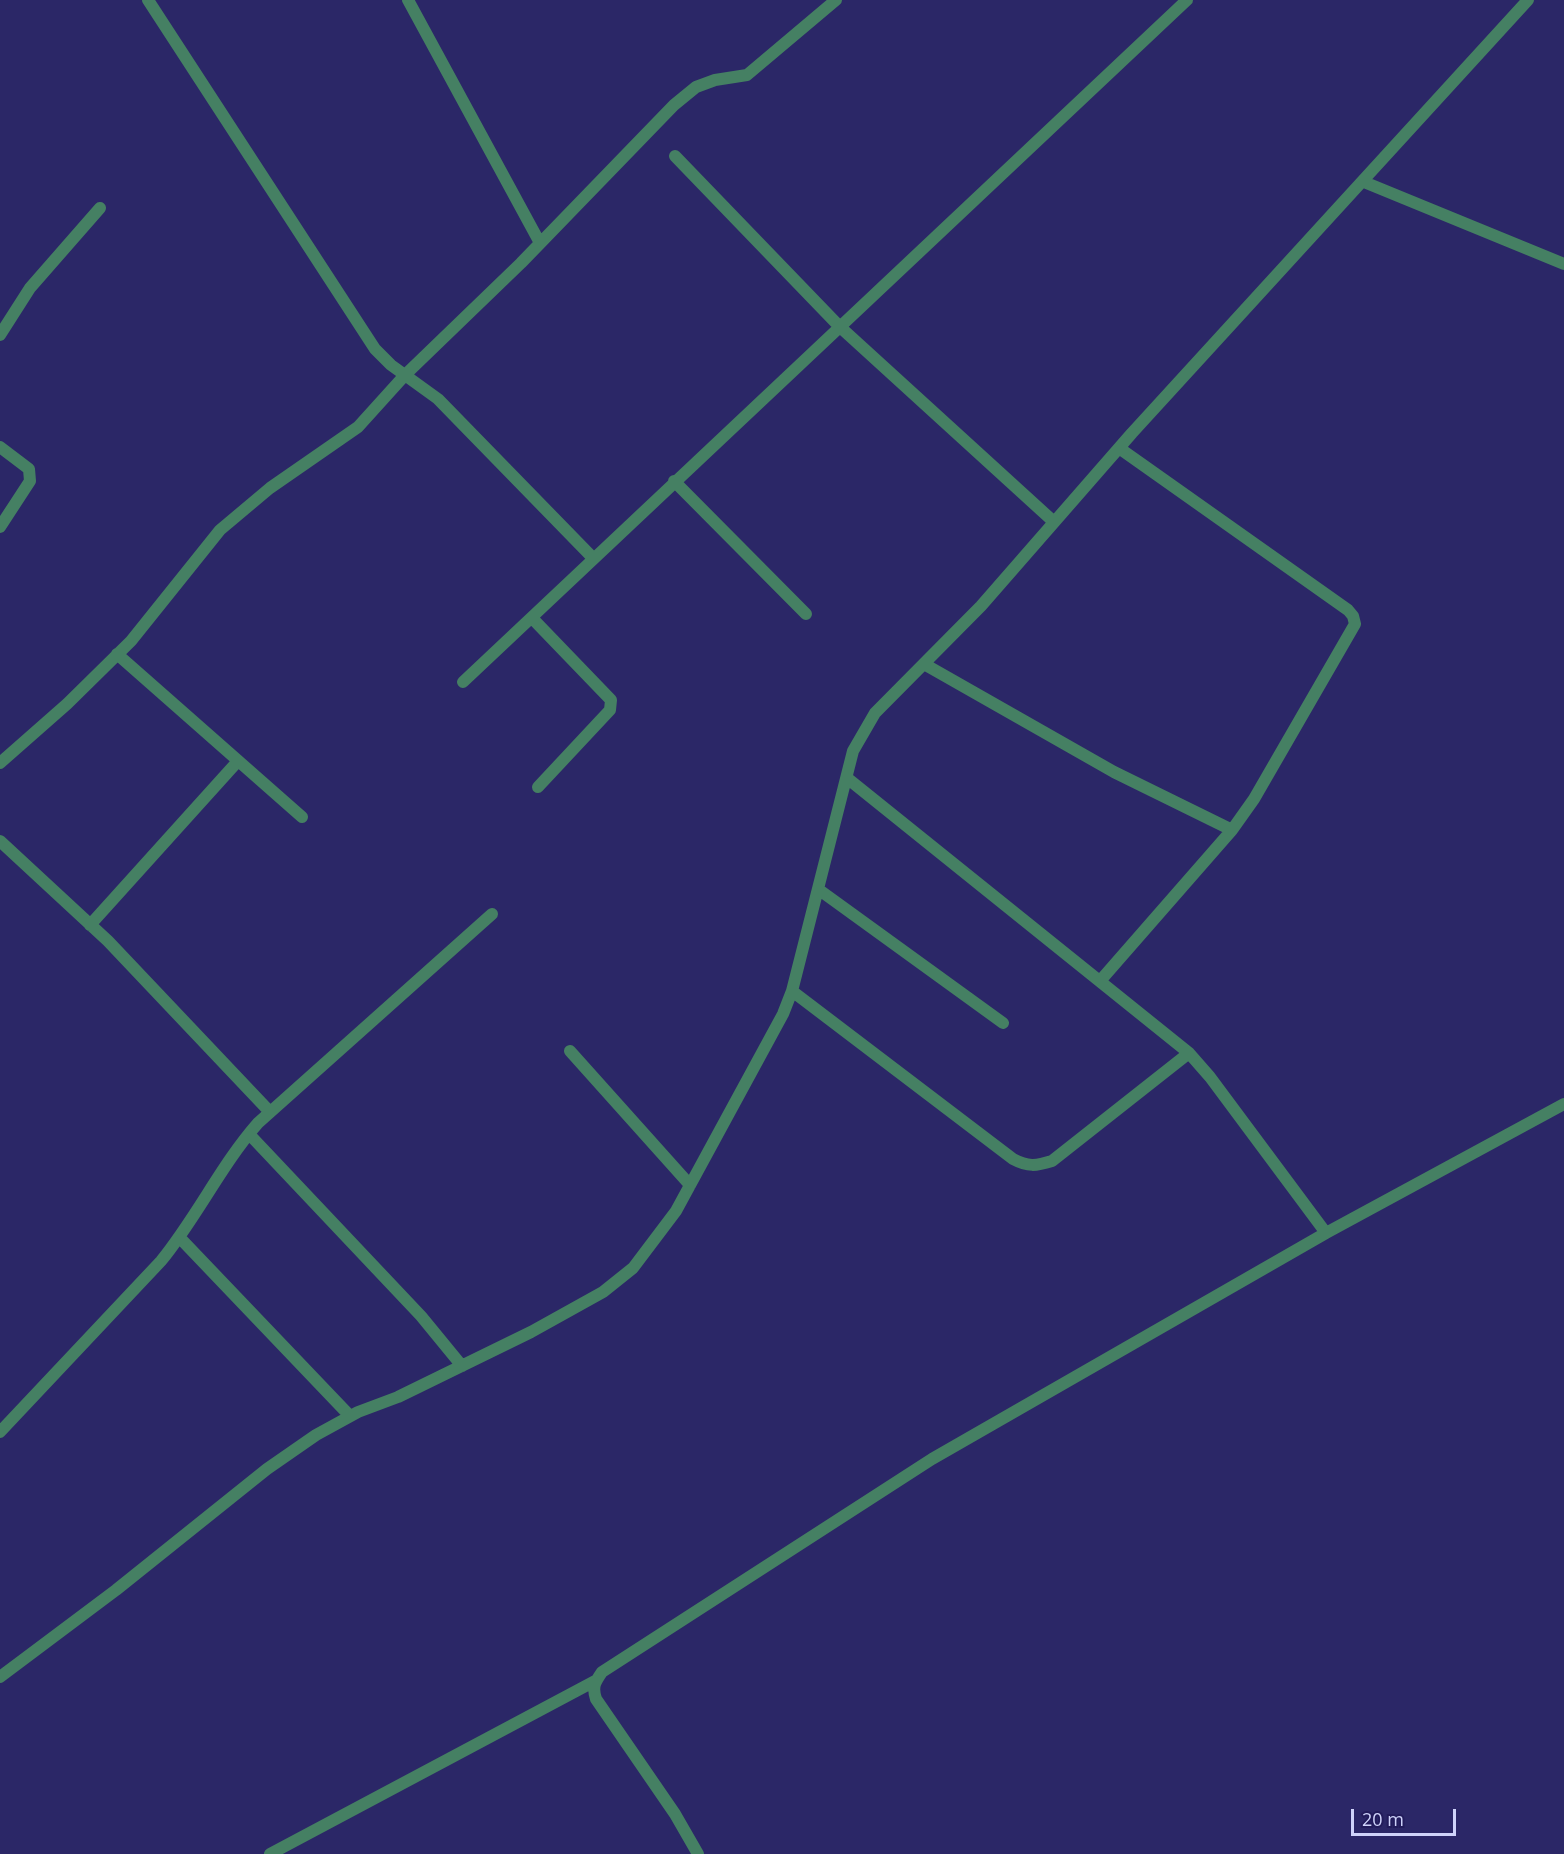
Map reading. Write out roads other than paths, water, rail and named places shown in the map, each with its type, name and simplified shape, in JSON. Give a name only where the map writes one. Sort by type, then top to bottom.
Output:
[{"type":"street","points":[[148,0],[375,349],[438,399],[593,558]]},
{"type":"street","points":[[408,0],[540,243]]},
{"type":"street","points":[[0,763],[67,704],[117,654],[154,614],[220,530],[270,488],[358,427],[405,375],[540,243],[674,105],[696,87],[715,80],[747,75],[836,0]]},
{"type":"street","points":[[463,682],[1187,0]]},
{"type":"street","points":[[0,1677],[116,1590],[267,1469],[316,1435],[350,1416],[462,1366],[603,1292],[633,1268],[676,1211],[770,1042],[792,991],[853,751],[869,722],[981,606],[1119,448],[1528,0]]},
{"type":"street","points":[[675,156],[839,326],[1054,522]]},
{"type":"street","points":[[1364,182],[1564,264]]},
{"type":"street","points":[[0,335],[30,288],[100,208]]},
{"type":"street","points":[[0,447],[29,469],[30,481],[0,527]]},
{"type":"street","points":[[1100,981],[1232,830],[1254,800],[1355,624],[1353,616],[1119,448]]},
{"type":"street","points":[[674,481],[806,614]]},
{"type":"street","points":[[532,618],[611,700],[610,710],[538,787]]},
{"type":"street","points":[[117,654],[302,817]]},
{"type":"street","points":[[924,664],[1114,772],[1232,830]]},
{"type":"street","points":[[90,925],[238,761]]},
{"type":"street","points":[[846,778],[1189,1053],[1210,1077],[1326,1233]]},
{"type":"street","points":[[0,841],[90,925],[270,1112]]},
{"type":"street","points":[[818,889],[1003,1023]]},
{"type":"street","points":[[0,1432],[180,1238],[249,1134],[270,1112],[492,914]]},
{"type":"street","points":[[792,991],[1013,1159],[1026,1166],[1038,1166],[1052,1161],[1189,1053]]},
{"type":"street","points":[[570,1051],[690,1185]]},
{"type":"street","points":[[270,1854],[595,1682],[602,1672],[932,1459],[1326,1233],[1564,1104]]},
{"type":"street","points":[[249,1134],[421,1316],[462,1366]]},
{"type":"street","points":[[180,1238],[350,1416]]},
{"type":"street","points":[[595,1682],[596,1699],[675,1814],[698,1854]]}]
